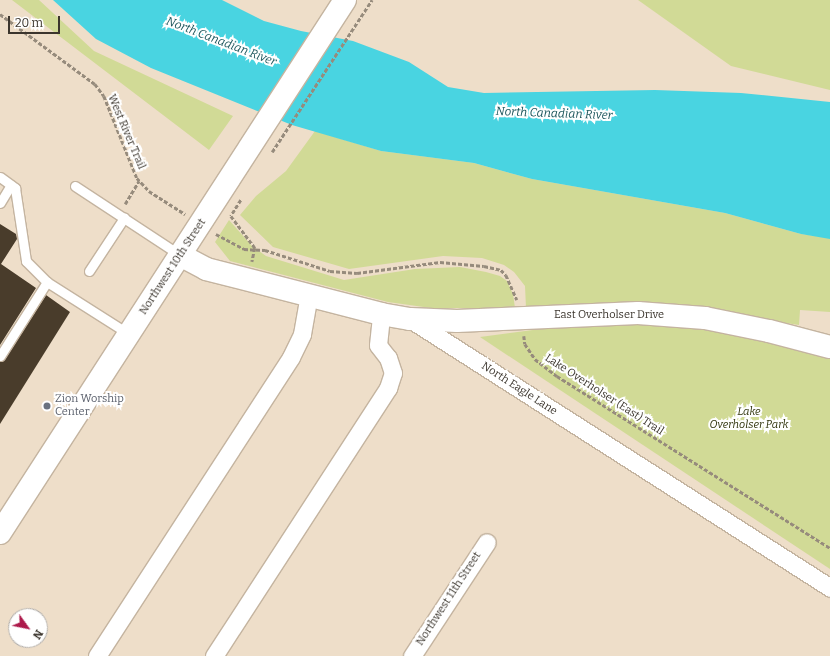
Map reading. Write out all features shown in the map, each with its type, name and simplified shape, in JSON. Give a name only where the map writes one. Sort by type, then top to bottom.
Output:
[{"type":"street","name":"Northwest 10th Street","points":[[0,532],[200,224],[236,189],[345,0]]},
{"type":"street","name":"North Eagle Lane","points":[[180,255],[206,269],[381,314],[410,319],[830,588]]},
{"type":"street","points":[[97,656],[291,357],[302,334],[309,295]]},
{"type":"street","name":"East Overholser Drive","points":[[410,319],[457,321],[520,317],[638,313],[705,318],[769,331],[830,347]]},
{"type":"street","points":[[214,656],[388,388],[393,373],[388,358],[378,346],[381,314]]},
{"type":"street","name":"Northwest 11th Street","points":[[412,656],[487,542]]},
{"type":"lane","points":[[0,177],[11,186],[17,197],[26,261],[47,282],[129,334]]},
{"type":"lane","points":[[0,203],[11,186]]},
{"type":"lane","points":[[75,186],[180,255]]},
{"type":"lane","points":[[89,271],[121,216]]},
{"type":"lane","points":[[0,356],[47,282]]},
{"type":"path","points":[[271,153],[372,0]]},
{"type":"path","name":"West River Trail","points":[[0,14],[95,84],[104,96],[139,181],[148,191],[200,224]]},
{"type":"path","points":[[121,216],[139,181]]},
{"type":"path","points":[[236,189],[232,216],[255,248]]},
{"type":"path","name":"Lake Overholser (East) Trail","points":[[200,224],[238,247],[255,248],[330,271],[357,273],[440,262],[501,270],[511,282],[525,344],[542,365],[830,548]]},
{"type":"green space","points":[[12,0],[39,0],[94,51],[233,116],[209,150]]},
{"type":"green space","points":[[638,0],[830,0],[830,90],[731,66]]},
{"type":"green space","points":[[315,131],[381,151],[474,163],[532,179],[725,213],[801,234],[830,238],[830,312],[800,310],[799,325],[660,303],[526,308],[525,286],[514,272],[504,265],[482,258],[443,256],[349,269],[273,247],[240,215],[256,196],[286,171]]},
{"type":"green space","points":[[229,220],[252,246],[266,256],[344,280],[415,269],[460,267],[500,276],[507,281],[513,294],[515,308],[431,308],[388,302],[230,261],[215,242]]},
{"type":"green space","name":"Lake Overholser Park","points":[[641,324],[693,328],[761,339],[830,357],[830,569],[480,337],[556,327]]},
{"type":"water","name":"North Canadian River","points":[[53,0],[222,0],[264,21],[301,31],[353,41],[409,62],[448,87],[484,93],[655,90],[741,93],[830,102],[830,239],[801,234],[725,213],[532,179],[474,163],[381,151],[292,125],[151,68],[96,39]]},
{"type":"building","points":[[0,224],[16,234],[17,239],[1,264],[36,288],[0,345]]},
{"type":"building","points":[[46,295],[70,312],[0,424],[0,362],[5,359]]},
{"type":"place","name":"Zion Worship Center","points":[[47,406]]}]
